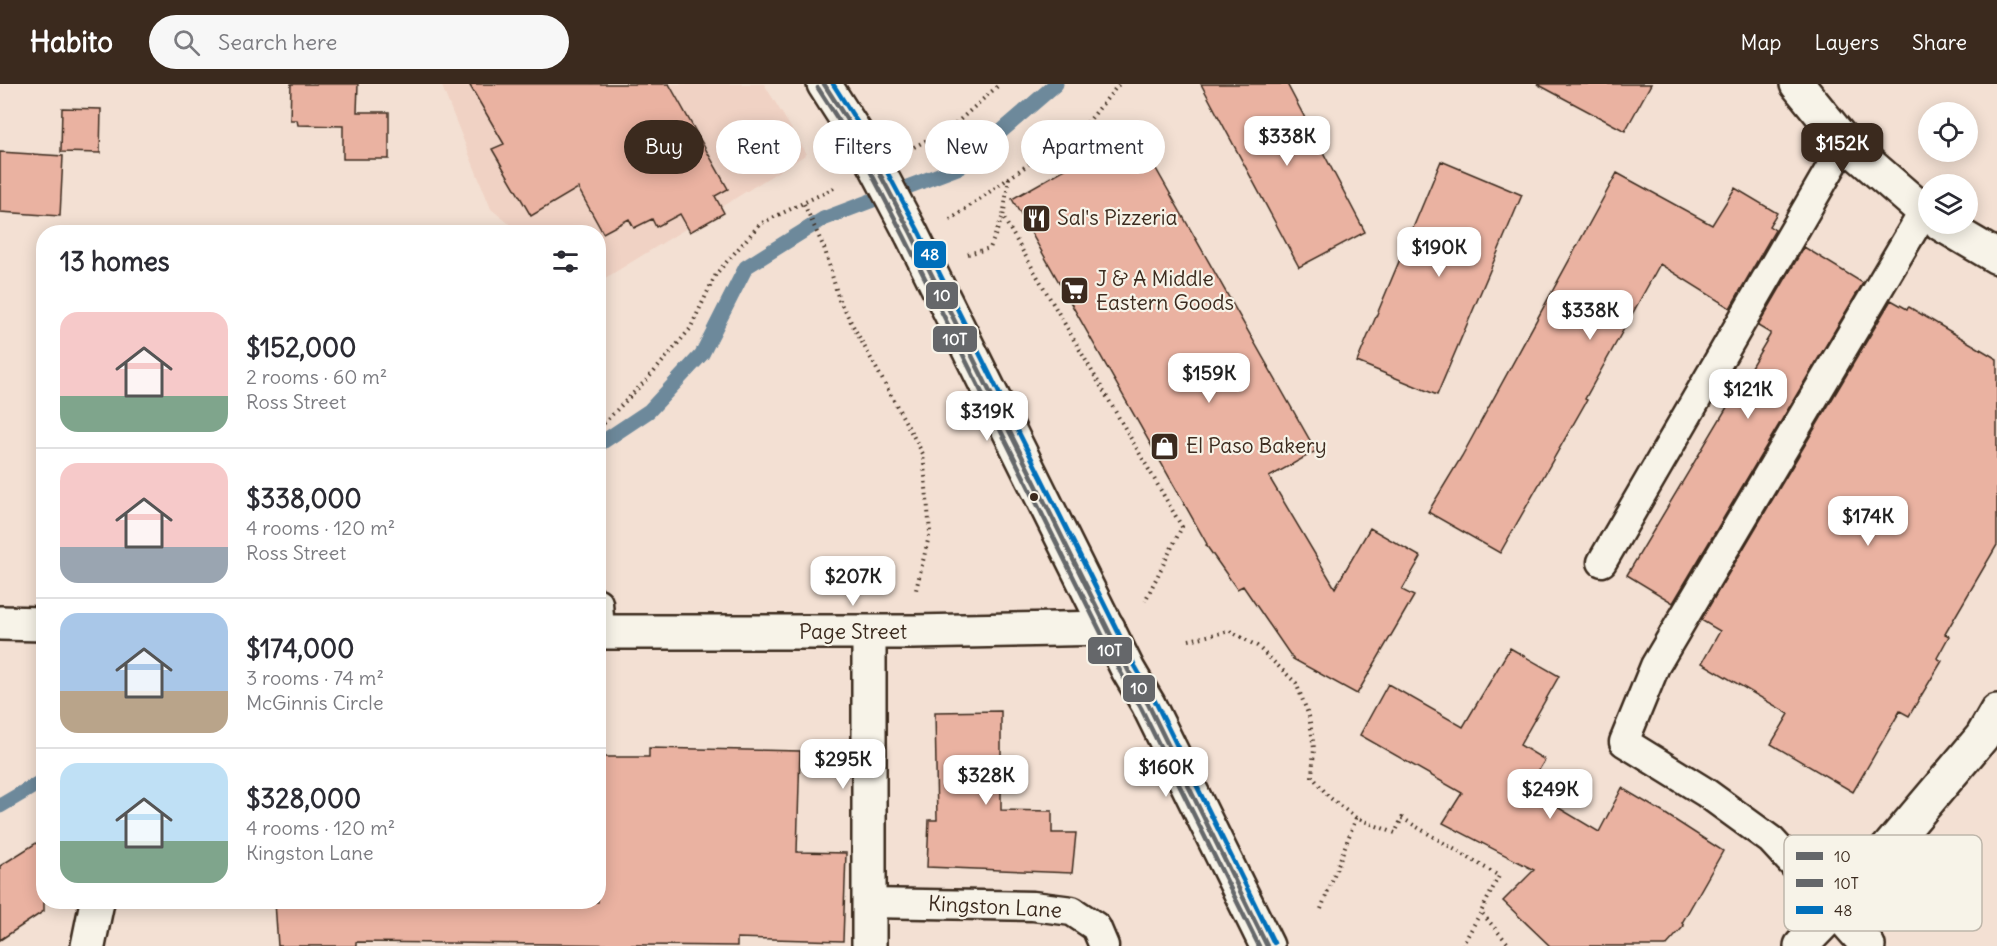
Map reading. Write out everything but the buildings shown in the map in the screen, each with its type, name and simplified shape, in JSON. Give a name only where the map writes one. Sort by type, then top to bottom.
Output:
[{"type":"street","points":[[824,84],[872,159],[912,233],[1267,946]]},
{"type":"street","points":[[1797,84],[1845,143],[1918,206]]},
{"type":"street","points":[[1959,234],[1997,257]]},
{"type":"street","name":"Page Street","points":[[606,622],[869,632],[1108,628]]},
{"type":"street","points":[[0,623],[36,624]]},
{"type":"street","points":[[869,632],[869,946]]},
{"type":"street","points":[[1899,835],[1982,736],[1997,711]]},
{"type":"street","points":[[88,946],[96,909]]},
{"type":"street","points":[[1801,946],[1816,931]]},
{"type":"street","points":[[1855,931],[1868,946]]},
{"type":"lane","points":[[1602,562],[1845,143]]},
{"type":"lane","points":[[1784,854],[1771,840],[1705,792],[1624,742],[1655,666],[1921,234]]},
{"type":"lane","name":"Kingston Lane","points":[[868,903],[1033,906],[1072,911],[1096,927],[1104,946]]},
{"type":"path","points":[[946,223],[1088,122],[1119,84]]},
{"type":"path","points":[[964,255],[990,248],[1003,217],[1009,178]]},
{"type":"path","points":[[606,421],[653,373],[690,329],[716,274],[760,224],[804,204],[825,250],[839,300],[923,454],[930,532],[914,600]]},
{"type":"path","points":[[1003,217],[1182,527],[1145,601]]},
{"type":"path","points":[[1189,640],[1230,631],[1257,646],[1296,683],[1309,716],[1314,748],[1311,776],[1329,797],[1356,818],[1395,833],[1402,818],[1499,876],[1462,946]]},
{"type":"path","points":[[1320,909],[1356,818]]},
{"type":"path","points":[[1481,912],[1510,946]]},
{"type":"shaded area","points":[[441,84],[764,84],[786,120],[716,120],[716,174],[774,174],[606,278],[606,225],[510,225],[491,209]]},
{"type":"shaded area","points":[[801,144],[807,154],[801,158]]},
{"type":"waterway","points":[[606,440],[649,411],[702,354],[746,267],[823,219],[960,167],[1056,84]]},
{"type":"waterway","points":[[0,806],[36,785]]},
{"type":"transit line","name":"10","points":[[824,84],[872,159],[911,233],[1267,946]]},
{"type":"transit line","name":"48","points":[[833,84],[878,155],[918,230],[1274,943]]},
{"type":"transit line","name":"10T","points":[[818,88],[866,163],[904,236],[1259,946]]},
{"type":"place","name":"Sal's Pizzeria","points":[[1036,218]]},
{"type":"place","name":"J & A Middle Eastern Goods","points":[[1075,291]]},
{"type":"place","name":"El Paso Bakery","points":[[1165,446]]}]
